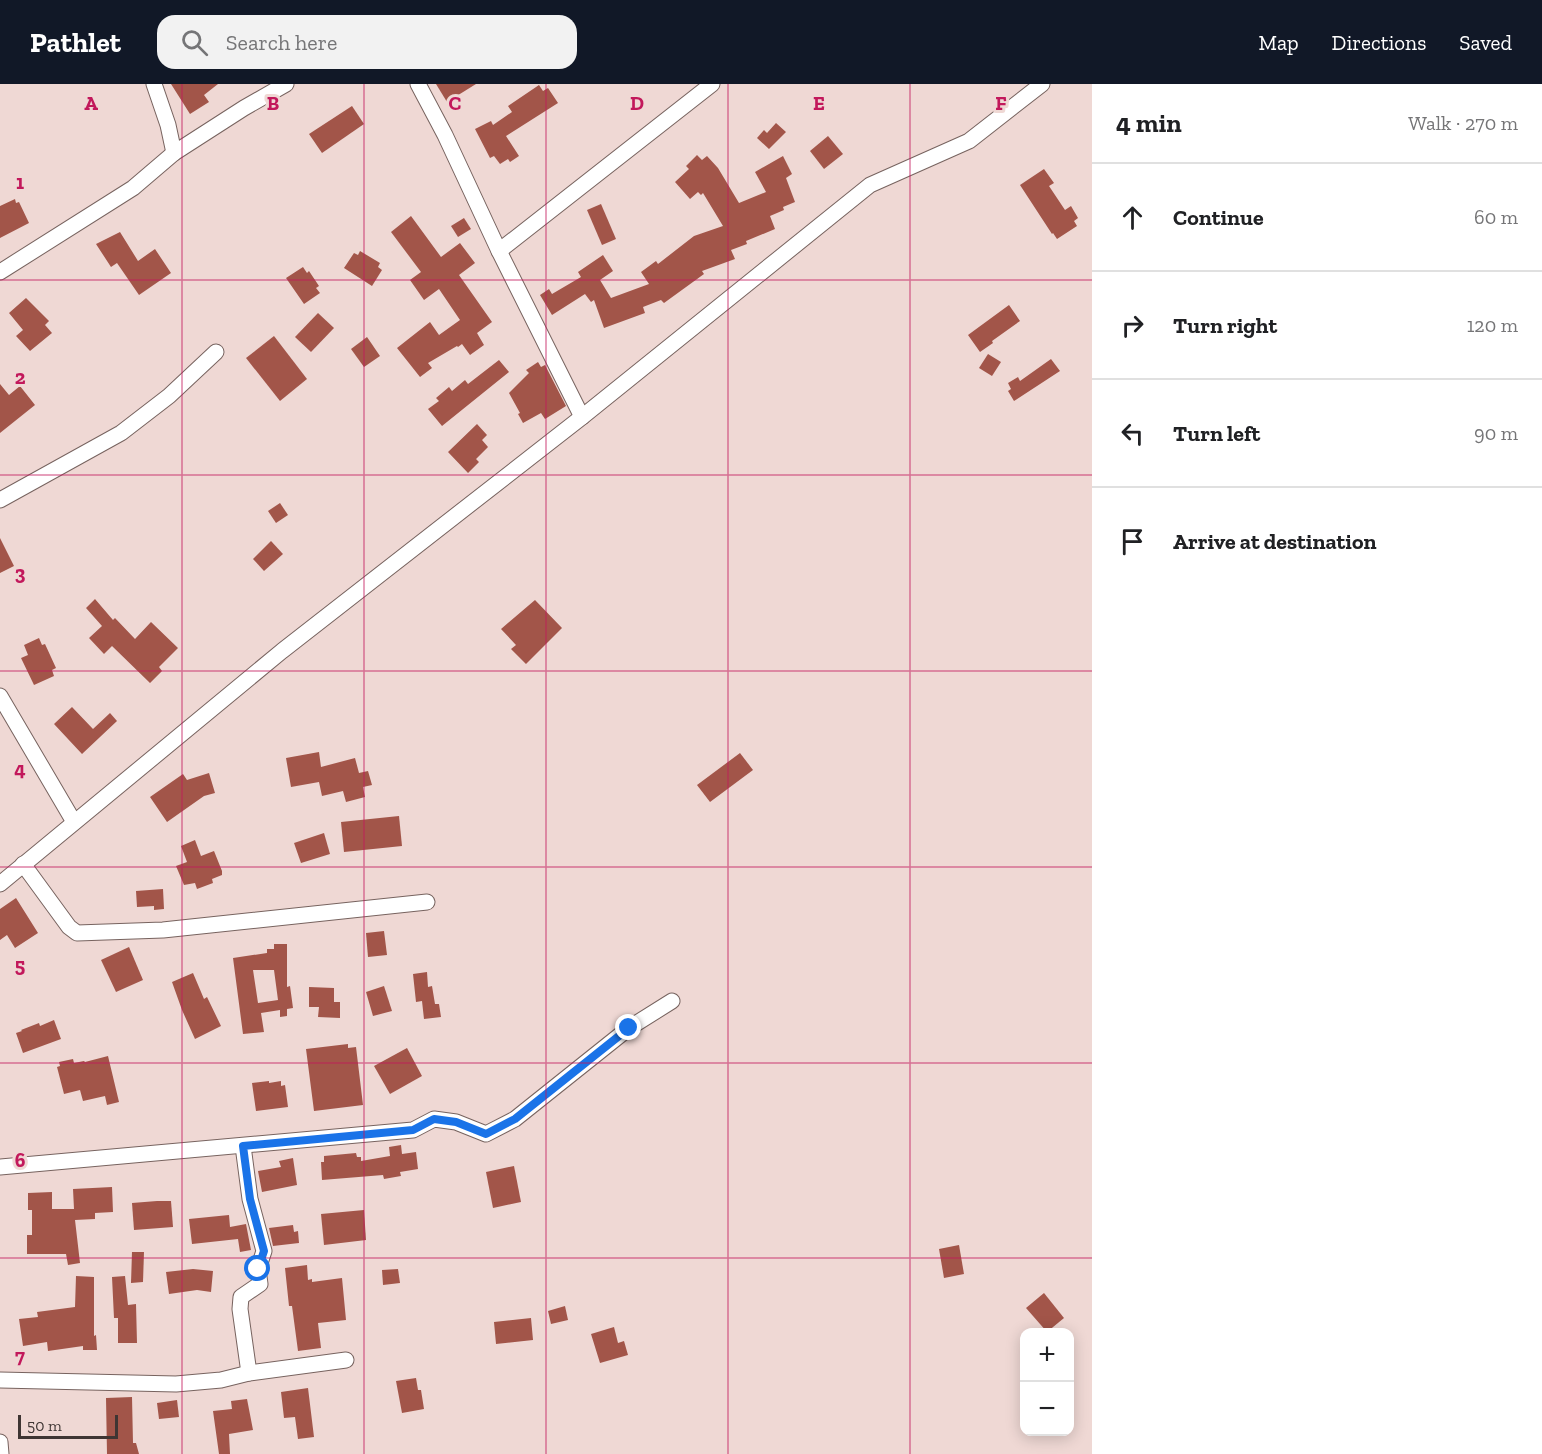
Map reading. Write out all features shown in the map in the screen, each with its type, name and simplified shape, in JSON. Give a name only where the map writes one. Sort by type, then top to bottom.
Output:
[{"type":"street","points":[[154,84],[174,153]]},
{"type":"street","points":[[0,272],[133,188],[174,153],[286,84]]},
{"type":"street","points":[[418,84],[582,417]]},
{"type":"street","points":[[499,250],[712,84]]},
{"type":"street","points":[[0,884],[282,651],[582,417],[870,185],[969,141],[1042,84]]},
{"type":"street","points":[[0,500],[121,433],[169,396],[216,352]]},
{"type":"street","points":[[0,696],[74,822]]},
{"type":"street","points":[[24,864],[69,927],[77,933],[163,930],[427,902]]},
{"type":"street","points":[[0,1167],[413,1130],[434,1119],[456,1122],[486,1134],[515,1119],[629,1028],[672,1000]]},
{"type":"street","points":[[243,1146],[250,1199],[264,1251],[258,1269],[260,1284],[241,1298],[240,1310],[249,1373]]},
{"type":"street","points":[[0,1380],[177,1384],[222,1380],[249,1373],[346,1360]]},
{"type":"street","points":[[0,1442],[1,1454]]},
{"type":"building","points":[[171,84],[218,84],[204,95],[209,102],[190,114]]},
{"type":"building","points":[[436,84],[476,84],[447,102]]},
{"type":"building","points":[[539,85],[543,91],[548,88],[558,103],[506,136],[519,156],[510,162],[508,159],[500,164],[494,156],[490,158],[475,129],[491,121],[493,125],[512,112],[508,106]]},
{"type":"building","points":[[352,106],[364,124],[322,153],[309,134]]},
{"type":"building","points":[[776,123],[786,132],[769,149],[757,138],[764,130],[767,133]]},
{"type":"building","points":[[828,136],[843,154],[824,169],[810,151]]},
{"type":"building","points":[[697,155],[702,160],[707,156],[718,168],[739,203],[766,192],[755,172],[783,156],[792,174],[786,178],[795,202],[770,216],[775,229],[731,250],[735,259],[702,271],[704,274],[664,303],[661,300],[643,307],[645,313],[604,328],[594,300],[591,302],[585,294],[552,315],[540,295],[549,289],[552,294],[581,277],[578,272],[603,255],[613,271],[600,280],[611,298],[649,284],[641,272],[656,261],[658,264],[694,236],[723,226],[703,193],[701,195],[698,192],[690,199],[675,182],[689,169],[686,166]]},
{"type":"building","points":[[1044,169],[1054,183],[1049,186],[1065,210],[1071,206],[1078,218],[1074,221],[1077,226],[1057,239],[1020,185]]},
{"type":"building","points":[[15,199],[16,203],[19,202],[29,223],[0,238],[0,206]]},
{"type":"building","points":[[601,204],[616,239],[602,245],[587,210]]},
{"type":"building","points":[[411,216],[441,257],[460,243],[475,263],[459,275],[492,322],[477,333],[484,345],[470,355],[462,344],[457,346],[428,363],[432,368],[420,377],[397,348],[430,322],[439,335],[460,320],[439,289],[424,300],[410,280],[421,272],[391,232]]},
{"type":"building","points":[[464,218],[471,229],[458,237],[451,226]]},
{"type":"building","points":[[120,232],[138,261],[155,249],[171,273],[139,295],[117,263],[111,267],[96,244]]},
{"type":"building","points":[[360,251],[380,263],[378,267],[382,270],[372,286],[344,268],[354,253],[358,255]]},
{"type":"building","points":[[303,267],[307,273],[309,271],[319,286],[316,288],[320,293],[304,304],[286,278]]},
{"type":"building","points":[[26,298],[49,321],[45,325],[52,333],[30,351],[16,336],[23,330],[9,313]]},
{"type":"building","points":[[1009,305],[1020,321],[980,352],[968,335]]},
{"type":"building","points":[[318,313],[334,328],[311,352],[295,337]]},
{"type":"building","points":[[274,336],[307,379],[280,401],[246,358]]},
{"type":"building","points":[[367,337],[380,356],[364,367],[351,349]]},
{"type":"building","points":[[988,354],[1001,362],[992,376],[979,368]]},
{"type":"building","points":[[1051,359],[1060,371],[1014,401],[1008,391],[1011,389],[1008,383],[1018,377],[1020,381]]},
{"type":"building","points":[[499,360],[509,372],[442,426],[428,409],[439,401],[436,398],[449,387],[452,391],[465,380],[468,384]]},
{"type":"building","points":[[538,362],[541,367],[545,365],[566,406],[545,419],[541,413],[523,423],[509,393],[529,373],[526,370]]},
{"type":"building","points":[[0,384],[9,395],[20,386],[35,405],[0,433]]},
{"type":"building","points":[[477,424],[487,435],[482,440],[488,447],[476,459],[479,462],[468,473],[448,452]]},
{"type":"building","points":[[280,503],[288,515],[276,523],[268,511]]},
{"type":"building","points":[[0,538],[14,566],[0,573]]},
{"type":"building","points":[[271,541],[283,554],[264,571],[253,559]]},
{"type":"building","points":[[95,599],[113,620],[115,618],[135,639],[151,622],[178,648],[159,667],[162,671],[150,683],[112,646],[104,654],[89,638],[102,626],[86,608]]},
{"type":"building","points":[[535,600],[562,628],[526,664],[511,649],[516,645],[501,629]]},
{"type":"building","points":[[39,638],[42,645],[45,644],[56,668],[52,670],[54,676],[34,685],[21,658],[28,655],[24,645]]},
{"type":"building","points":[[72,707],[93,729],[110,713],[117,721],[82,754],[54,724]]},
{"type":"building","points":[[319,752],[321,767],[355,758],[359,773],[368,771],[372,785],[363,787],[365,797],[346,802],[343,791],[322,796],[319,782],[291,787],[286,758]]},
{"type":"building","points":[[740,753],[753,770],[710,802],[697,785]]},
{"type":"building","points":[[209,773],[215,793],[204,796],[167,822],[150,797],[183,774],[187,780]]},
{"type":"building","points":[[399,816],[402,846],[344,852],[341,822]]},
{"type":"building","points":[[324,833],[330,854],[301,863],[294,843]]},
{"type":"building","points":[[195,840],[201,856],[214,851],[222,871],[222,875],[212,879],[213,883],[197,889],[195,883],[184,885],[176,866],[187,862],[181,846]]},
{"type":"building","points":[[163,889],[164,909],[154,910],[154,906],[137,907],[136,891]]},
{"type":"building","points":[[16,898],[38,933],[15,948],[7,935],[0,940],[0,909]]},
{"type":"building","points":[[384,931],[387,955],[368,957],[366,933]]},
{"type":"building","points":[[274,944],[287,944],[287,987],[290,986],[293,1008],[287,1009],[287,1016],[280,1017],[280,1010],[261,1013],[264,1032],[243,1034],[233,958],[267,953],[267,949],[274,949]],"holes":[[[253,970],[274,970],[278,1000],[258,1003]]]},
{"type":"building","points":[[129,947],[143,980],[116,992],[101,960]]},
{"type":"building","points":[[427,972],[428,987],[432,986],[435,1004],[439,1004],[441,1017],[424,1019],[422,1001],[416,1002],[413,974]]},
{"type":"building","points":[[193,973],[204,999],[207,997],[221,1026],[195,1039],[172,982]]},
{"type":"building","points":[[384,986],[392,1011],[373,1016],[366,992]]},
{"type":"building","points":[[309,987],[334,988],[334,1002],[340,1002],[340,1018],[318,1017],[319,1007],[309,1007]]},
{"type":"building","points":[[54,1020],[61,1039],[23,1053],[16,1033],[39,1023],[40,1026]]},
{"type":"building","points":[[348,1044],[348,1048],[356,1047],[363,1105],[314,1111],[306,1049]]},
{"type":"building","points":[[407,1048],[422,1076],[390,1094],[374,1066]]},
{"type":"building","points":[[108,1056],[119,1102],[107,1105],[105,1096],[83,1101],[80,1090],[64,1094],[57,1067],[60,1066],[59,1062],[73,1059],[74,1063],[85,1062]]},
{"type":"building","points":[[269,1081],[269,1083],[281,1081],[281,1086],[285,1085],[288,1107],[256,1111],[252,1083]]},
{"type":"building","points":[[401,1145],[402,1154],[416,1152],[418,1169],[400,1172],[401,1176],[384,1179],[383,1175],[322,1180],[321,1162],[324,1162],[324,1156],[356,1153],[357,1157],[361,1157],[361,1161],[390,1156],[389,1147]]},
{"type":"building","points":[[293,1158],[297,1185],[262,1192],[258,1171],[281,1167],[279,1161]]},
{"type":"building","points":[[514,1166],[521,1202],[493,1208],[486,1172]]},
{"type":"building","points":[[112,1187],[113,1212],[95,1213],[95,1219],[75,1220],[80,1263],[68,1265],[66,1254],[27,1254],[27,1235],[32,1235],[32,1210],[28,1210],[28,1193],[52,1192],[52,1209],[74,1209],[73,1189]]},
{"type":"building","points":[[171,1201],[173,1227],[134,1230],[132,1203]]},
{"type":"building","points":[[364,1210],[366,1240],[324,1245],[321,1214]]},
{"type":"building","points":[[229,1215],[230,1227],[246,1224],[251,1250],[240,1252],[238,1239],[192,1244],[189,1219]]},
{"type":"building","points":[[293,1225],[294,1232],[298,1231],[299,1243],[273,1246],[269,1228]]},
{"type":"building","points":[[959,1245],[964,1274],[944,1278],[939,1249]]},
{"type":"building","points":[[132,1252],[144,1252],[143,1282],[131,1283]]},
{"type":"building","points":[[307,1265],[308,1280],[312,1279],[312,1282],[342,1278],[346,1320],[318,1323],[321,1348],[298,1351],[292,1306],[289,1306],[285,1268]]},
{"type":"building","points":[[193,1269],[213,1271],[211,1292],[197,1290],[169,1294],[166,1272]]},
{"type":"building","points":[[398,1269],[400,1283],[383,1285],[382,1270]]},
{"type":"building","points":[[76,1276],[94,1277],[94,1336],[96,1335],[97,1350],[83,1350],[83,1346],[48,1351],[47,1342],[23,1346],[19,1319],[38,1317],[37,1312],[75,1307]]},
{"type":"building","points":[[125,1276],[128,1305],[136,1304],[137,1343],[118,1343],[118,1318],[114,1318],[112,1277]]},
{"type":"building","points":[[1044,1293],[1064,1318],[1052,1328],[1044,1328],[1026,1308]]},
{"type":"building","points":[[565,1306],[568,1320],[551,1324],[548,1311]]},
{"type":"building","points":[[531,1318],[533,1340],[496,1344],[494,1322]]},
{"type":"building","points":[[614,1327],[618,1343],[624,1341],[628,1355],[600,1363],[591,1334]]},
{"type":"building","points":[[416,1378],[418,1390],[421,1390],[424,1409],[402,1413],[396,1381]]},
{"type":"building","points":[[308,1388],[314,1437],[298,1439],[295,1417],[284,1418],[281,1392]]},
{"type":"building","points":[[132,1397],[133,1443],[136,1443],[139,1454],[107,1454],[106,1398]]},
{"type":"building","points":[[247,1399],[253,1430],[229,1434],[230,1454],[219,1454],[213,1411],[232,1409],[231,1401]]},
{"type":"building","points":[[177,1400],[179,1417],[159,1419],[157,1403]]},
{"type":"route","points":[[258,1269],[264,1251],[250,1199],[243,1146],[413,1130],[434,1119],[456,1122],[486,1134],[515,1119],[629,1028]]}]
